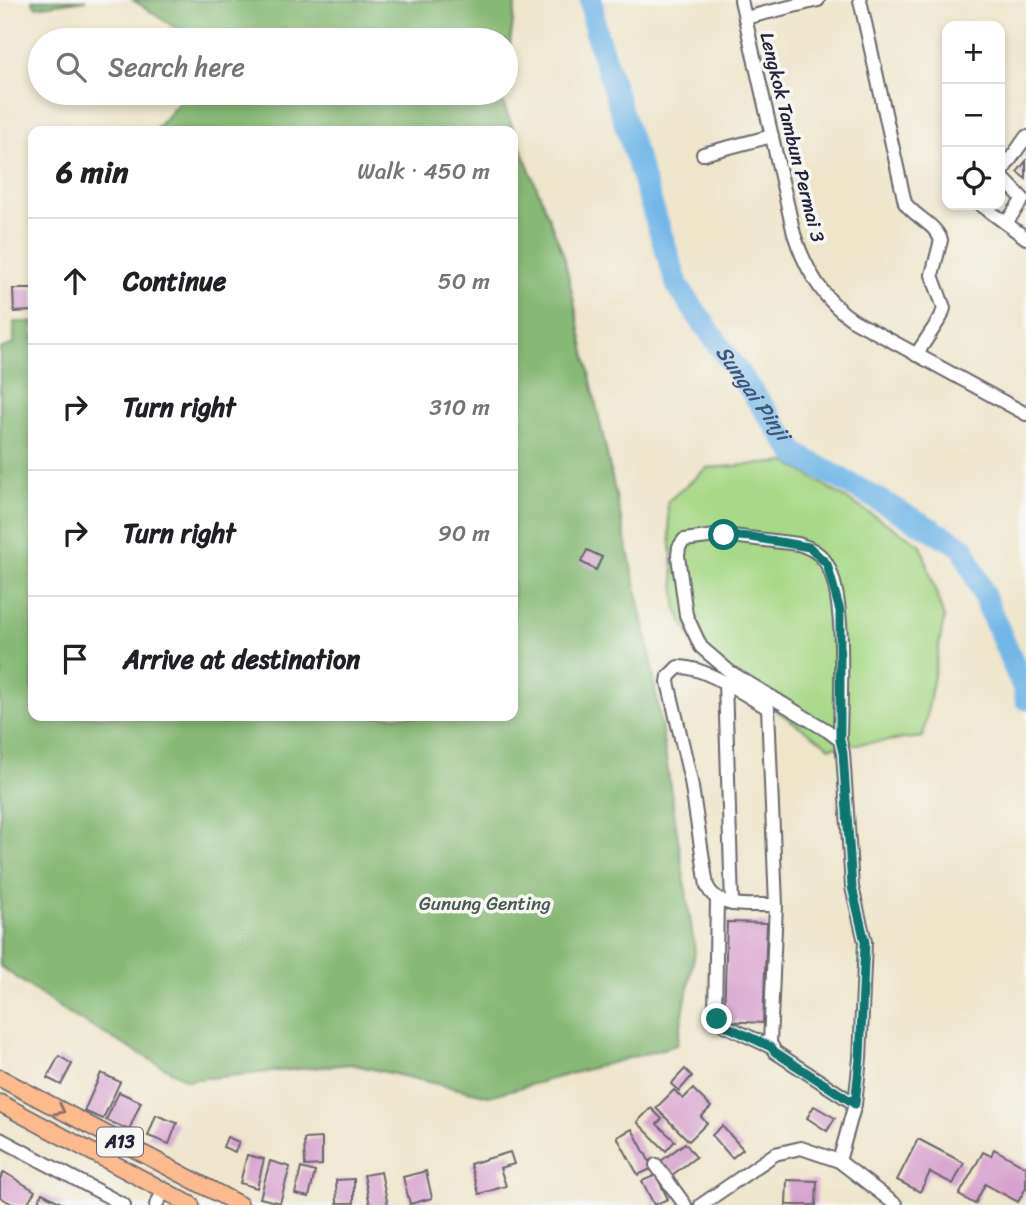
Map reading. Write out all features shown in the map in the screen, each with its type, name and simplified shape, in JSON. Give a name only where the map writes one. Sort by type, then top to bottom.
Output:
[{"type":"main road","name":"A13","points":[[0,1078],[240,1205]]},
{"type":"main road","name":"A13","points":[[0,1103],[160,1198],[191,1205]]},
{"type":"street","name":"Lengkok Tambun Permai 3","points":[[741,0],[800,253],[824,294],[836,309],[1026,414]]},
{"type":"street","points":[[745,18],[818,0]]},
{"type":"street","points":[[860,0],[905,204],[937,232],[941,240],[932,275],[944,308],[916,355]]},
{"type":"street","points":[[703,155],[772,136]]},
{"type":"street","points":[[1005,168],[1026,137]]},
{"type":"street","points":[[1005,180],[1023,199],[1006,223]]},
{"type":"street","points":[[988,210],[1026,238]]},
{"type":"street","points":[[839,1161],[855,1104],[860,1058],[865,942],[852,887],[840,740],[840,611],[827,564],[809,547],[724,535],[684,540],[679,547],[678,556],[686,615],[701,647],[730,671],[840,740]]},
{"type":"street","points":[[771,1047],[776,905],[768,708],[725,683],[688,666],[678,667],[673,670],[668,682],[691,781],[711,895],[717,900],[732,904],[776,905]]},
{"type":"street","points":[[725,683],[732,904]]},
{"type":"street","points":[[717,900],[715,1015],[724,1025],[771,1047],[855,1104]]},
{"type":"street","points":[[0,1139],[124,1205]]},
{"type":"street","points":[[701,1205],[758,1164],[788,1150],[801,1148],[839,1161],[897,1205]]},
{"type":"street","points":[[656,1166],[685,1205]]},
{"type":"green space","points":[[32,0],[86,0],[36,7]]},
{"type":"green space","points":[[133,0],[516,0],[512,28],[175,28]]},
{"type":"green space","name":"Gunung Genting","points":[[177,105],[504,105],[512,126],[158,126]]},
{"type":"green space","name":"Gunung Genting","points":[[518,140],[564,256],[650,653],[695,951],[677,1045],[489,1096],[351,1064],[187,1080],[67,1013],[0,966],[0,349],[14,344],[14,322],[28,322],[28,721],[518,721]]},
{"type":"green space","points":[[787,462],[921,545],[944,618],[923,737],[830,747],[703,661],[677,611],[667,502],[707,468]]},
{"type":"building","points":[[1026,161],[1026,179],[1017,172]]},
{"type":"building","points":[[13,289],[28,289],[28,311],[14,312]]},
{"type":"building","points":[[587,550],[602,557],[596,570],[581,562]]},
{"type":"building","points":[[727,922],[767,923],[763,1023],[724,1021]]},
{"type":"building","points":[[59,1056],[72,1064],[61,1085],[47,1078]]},
{"type":"building","points":[[685,1069],[692,1076],[679,1091],[671,1084]]},
{"type":"building","points":[[101,1073],[120,1082],[103,1119],[84,1111]]},
{"type":"building","points":[[693,1089],[711,1107],[701,1117],[707,1123],[689,1141],[656,1108],[674,1090],[683,1099]]},
{"type":"building","points":[[119,1092],[141,1102],[129,1130],[106,1120]]},
{"type":"building","points":[[814,1106],[835,1118],[827,1131],[807,1118]]},
{"type":"building","points":[[651,1108],[662,1119],[657,1124],[675,1141],[666,1151],[637,1122]]},
{"type":"building","points":[[156,1115],[177,1123],[169,1144],[148,1136]]},
{"type":"building","points":[[722,1126],[743,1149],[732,1158],[712,1135]]},
{"type":"building","points":[[632,1129],[653,1168],[638,1175],[617,1137]]},
{"type":"building","points":[[227,1137],[239,1142],[235,1152],[223,1147]]},
{"type":"building","points":[[322,1138],[322,1165],[305,1166],[304,1139]]},
{"type":"building","points":[[918,1139],[964,1163],[953,1184],[930,1172],[920,1192],[897,1180]]},
{"type":"building","points":[[685,1143],[696,1157],[672,1175],[661,1161]]},
{"type":"building","points":[[994,1149],[1026,1167],[1026,1188],[1018,1202],[985,1184],[975,1204],[959,1195],[983,1152],[991,1156]]},
{"type":"building","points":[[510,1152],[514,1164],[500,1168],[506,1186],[479,1194],[470,1164]]},
{"type":"building","points":[[247,1155],[264,1159],[257,1188],[240,1183]]},
{"type":"building","points":[[270,1161],[290,1167],[280,1203],[260,1198]]},
{"type":"building","points":[[301,1168],[315,1172],[309,1197],[295,1194]]},
{"type":"building","points":[[426,1171],[432,1198],[410,1204],[403,1177]]},
{"type":"building","points":[[4,1172],[35,1191],[26,1205],[14,1205],[0,1197],[0,1179]]},
{"type":"building","points":[[381,1172],[388,1205],[370,1205],[364,1175]]},
{"type":"building","points":[[656,1175],[668,1199],[654,1205],[642,1181]]},
{"type":"building","points":[[354,1179],[354,1203],[337,1203],[336,1180]]},
{"type":"building","points":[[787,1180],[817,1181],[816,1205],[786,1205]]},
{"type":"building","points":[[42,1193],[65,1205],[36,1205]]},
{"type":"waterway","name":"Sungai Pinji","points":[[591,0],[596,33],[678,287],[796,454],[963,547],[1026,699]]},
{"type":"route","points":[[717,1019],[720,1023],[771,1047],[855,1104],[860,1058],[865,942],[852,887],[840,740],[840,611],[827,564],[809,547],[724,535]]}]
